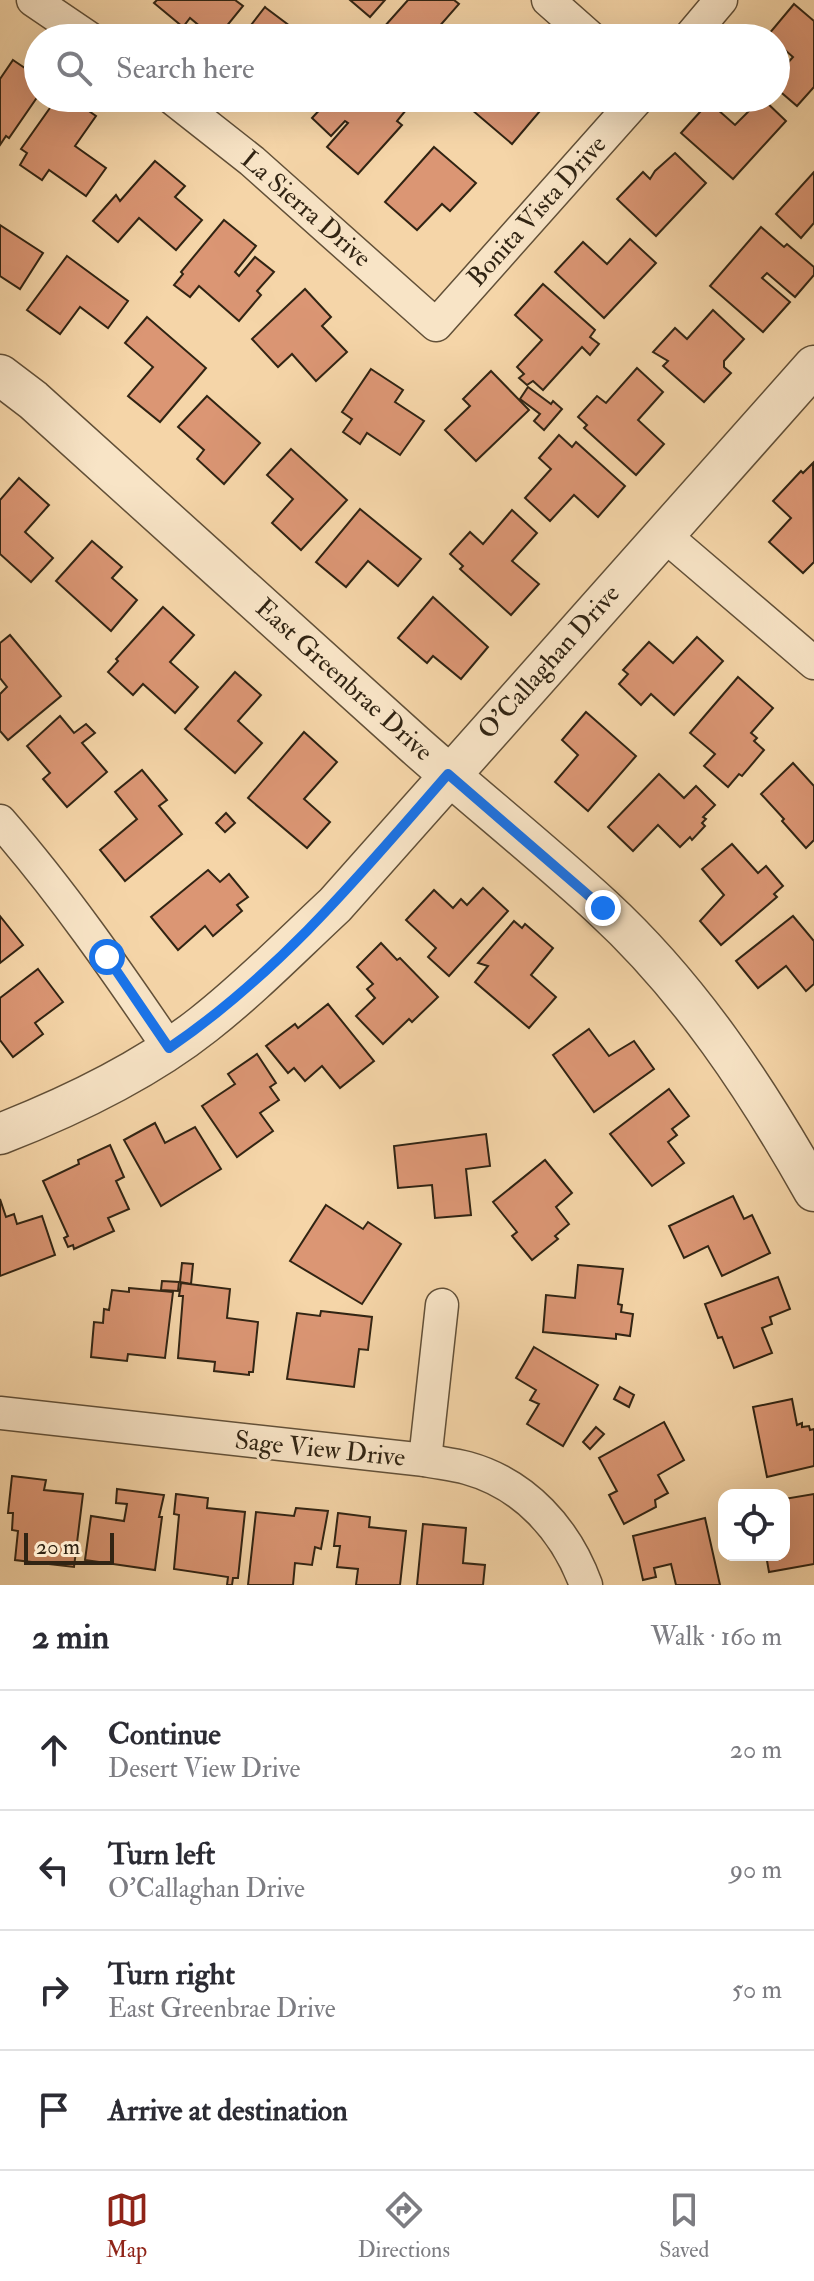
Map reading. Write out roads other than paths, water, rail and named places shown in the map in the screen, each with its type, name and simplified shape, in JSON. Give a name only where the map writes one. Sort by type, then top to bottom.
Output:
[{"type":"street","points":[[33,0],[68,24]]},
{"type":"street","points":[[548,0],[575,24]]},
{"type":"street","points":[[701,24],[721,0]]},
{"type":"street","name":"La Sierra Drive","points":[[190,112],[252,161],[436,325]]},
{"type":"street","name":"Bonita Vista Drive","points":[[436,325],[626,112]]},
{"type":"street","name":"O'Callaghan Drive","points":[[0,1134],[100,1088],[203,1025],[335,905],[448,774],[814,366]]},
{"type":"street","name":"East Greenbrae Drive","points":[[0,375],[33,400],[448,774],[603,908],[659,966],[721,1040],[775,1121],[814,1191]]},
{"type":"street","points":[[663,534],[814,663]]},
{"type":"street","points":[[0,821],[65,901],[169,1048]]},
{"type":"street","points":[[425,1460],[442,1305]]},
{"type":"street","name":"Sage View Drive","points":[[0,1413],[425,1460],[468,1468],[501,1481],[532,1503],[556,1528],[577,1562],[586,1585]]}]
